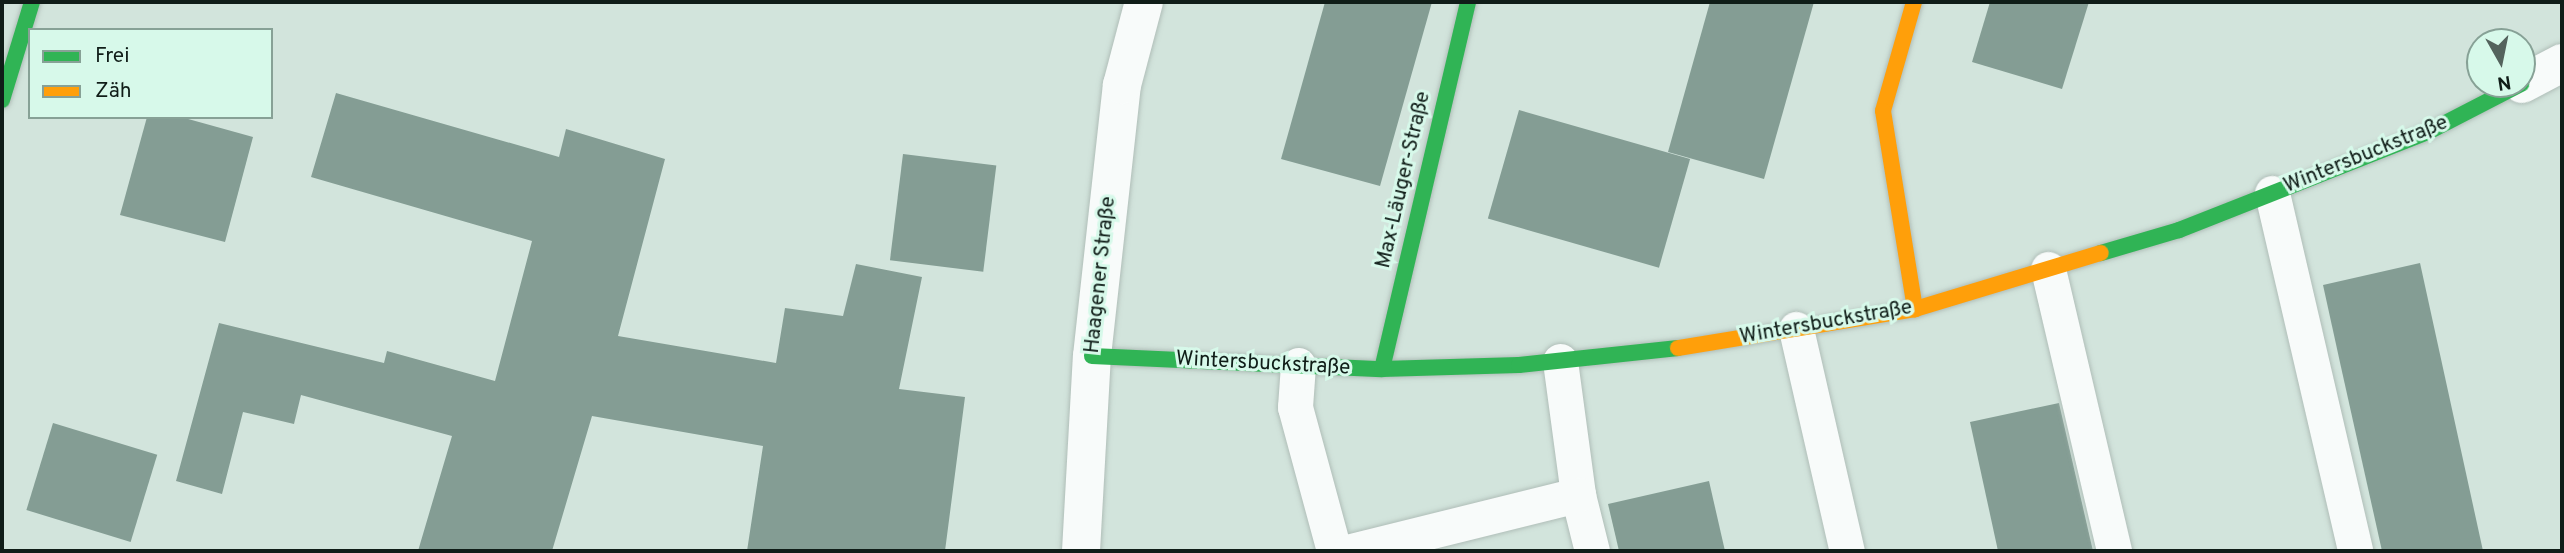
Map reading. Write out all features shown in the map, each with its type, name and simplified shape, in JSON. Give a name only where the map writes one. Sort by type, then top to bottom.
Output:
[{"type":"street","points":[[2,100],[32,2]]},
{"type":"street","name":"Haagener Straße","points":[[1081,551],[1092,356],[1122,85],[1144,2]]},
{"type":"street","name":"Max-Läuger-Straße","points":[[1382,369],[1468,2]]},
{"type":"street","points":[[1914,2],[1883,111],[1915,309]]},
{"type":"street","name":"Wintersbuckstraße","points":[[2536,77],[2562,63]]},
{"type":"street","name":"Wintersbuckstraße","points":[[1092,356],[1382,369],[1560,361],[1796,329],[1915,309],[2179,230],[2428,132],[2495,98]]},
{"type":"lane","points":[[2273,193],[2355,551]]},
{"type":"lane","points":[[2048,269],[2114,551]]},
{"type":"lane","points":[[1796,329],[1847,551]]},
{"type":"lane","points":[[1560,361],[1578,495],[1592,551]]},
{"type":"lane","points":[[1298,365],[1295,407],[1334,551]]},
{"type":"lane","points":[[1351,551],[1578,495]]},
{"type":"building","points":[[1325,2],[1432,2],[1380,186],[1281,159]]},
{"type":"building","points":[[1710,2],[1814,2],[1764,179],[1668,152]]},
{"type":"building","points":[[1990,2],[2089,2],[2062,89],[1972,62]]},
{"type":"building","points":[[336,93],[559,157],[566,129],[665,159],[618,336],[776,363],[785,308],[843,316],[856,264],[922,277],[899,389],[965,397],[945,551],[747,551],[763,446],[592,416],[552,551],[418,551],[452,436],[301,395],[294,424],[243,412],[222,494],[176,481],[219,323],[384,363],[387,351],[495,381],[532,241],[311,177]]},
{"type":"building","points":[[1519,110],[1690,159],[1659,268],[1488,219]]},
{"type":"building","points":[[146,119],[188,119],[253,137],[225,242],[120,215]]},
{"type":"building","points":[[903,154],[996,165],[983,272],[890,260]]},
{"type":"building","points":[[2420,263],[2483,551],[2382,551],[2323,285]]},
{"type":"building","points":[[2059,403],[2093,551],[1998,551],[1970,422]]},
{"type":"building","points":[[53,423],[157,455],[131,542],[26,510]]},
{"type":"building","points":[[1709,481],[1725,551],[1619,551],[1608,504]]},
{"type":"traffic: fast","points":[[2,100],[32,2]]},
{"type":"traffic: fast","points":[[1382,369],[1468,2]]},
{"type":"traffic: fast","points":[[2101,253],[2179,230],[2428,132],[2494,98]]},
{"type":"traffic: fast","points":[[1092,356],[1382,369],[1519,365],[1678,348]]},
{"type":"traffic: slow","points":[[1914,2],[1883,111],[1915,309]]},
{"type":"traffic: slow","points":[[1678,348],[1915,309],[2101,253]]}]
